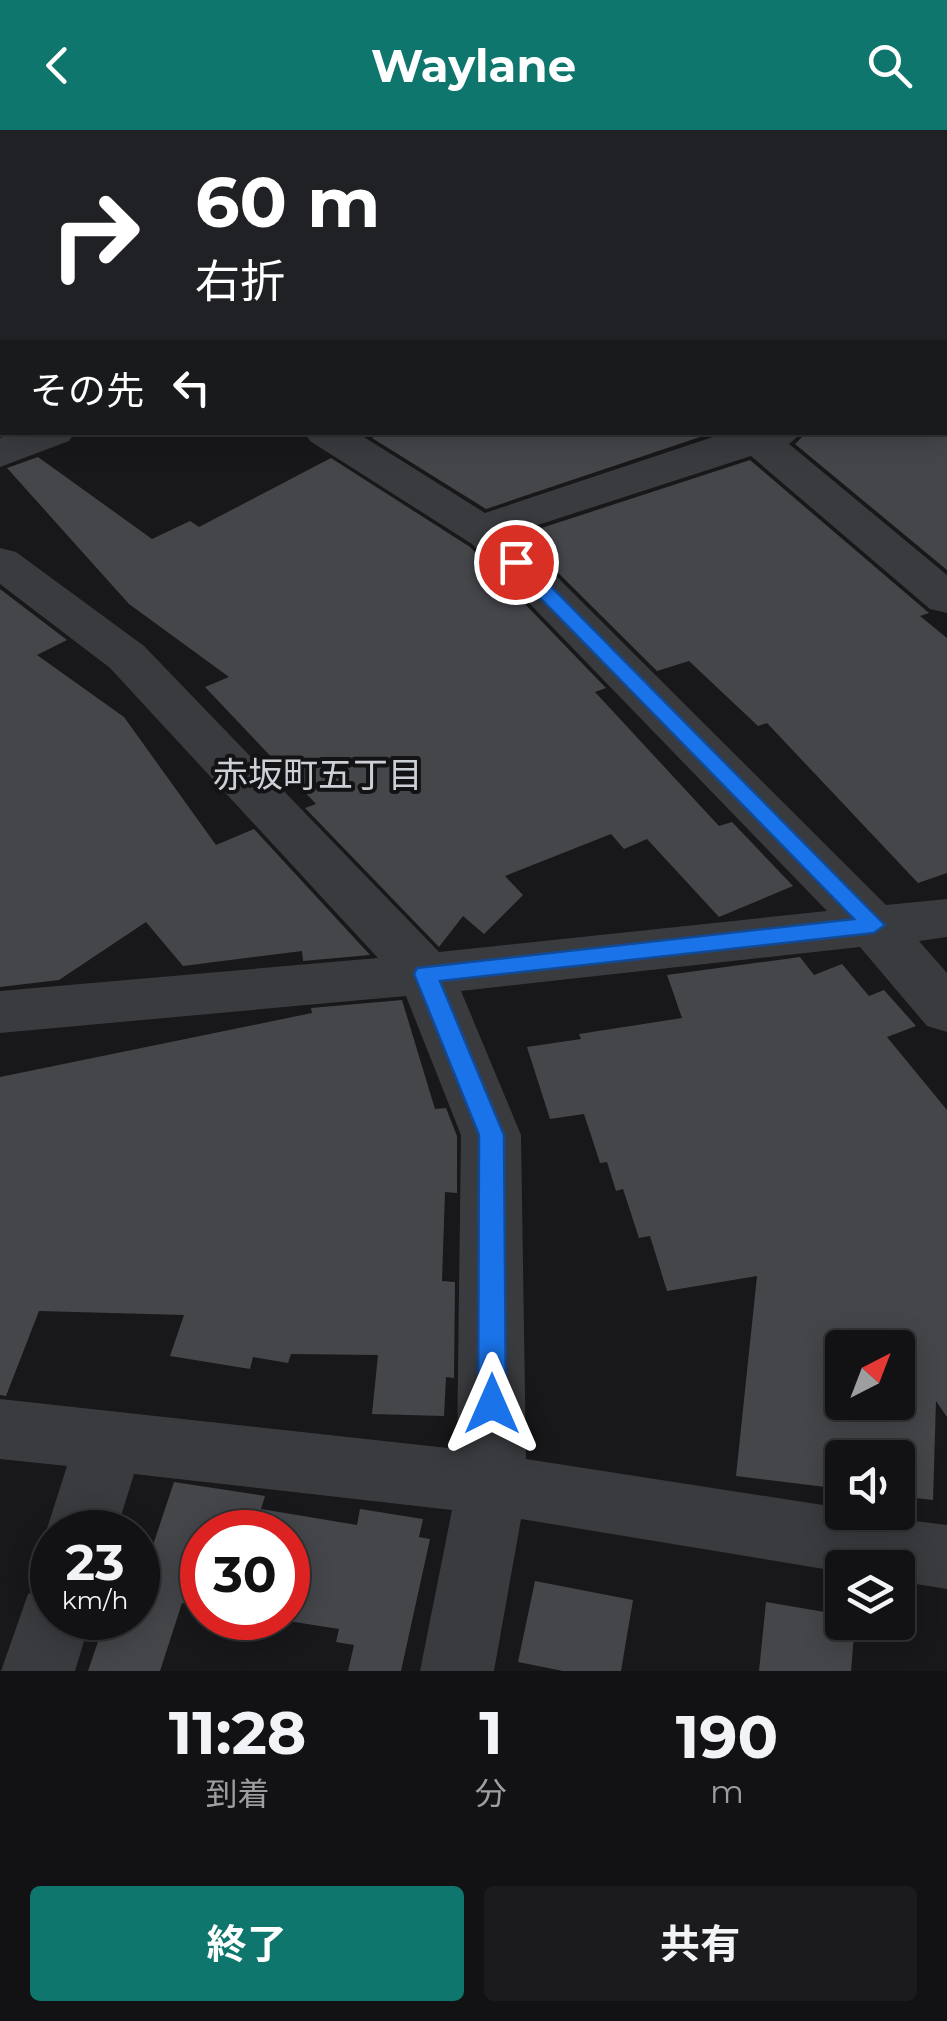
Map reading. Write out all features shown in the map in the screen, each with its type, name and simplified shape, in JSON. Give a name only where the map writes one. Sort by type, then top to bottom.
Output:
[{"type":"street","points":[[0,454],[47,435]]},
{"type":"street","points":[[330,435],[480,528],[874,925],[947,1011]]},
{"type":"street","points":[[480,528],[764,435],[947,598]]},
{"type":"street","points":[[0,562],[127,657],[426,974],[492,1135],[492,1484],[457,1671]]},
{"type":"street","points":[[0,1012],[426,974],[947,918]]},
{"type":"street","points":[[0,1429],[492,1484],[947,1558]]},
{"type":"street","points":[[88,1510],[109,1440]]},
{"type":"street","points":[[38,1671],[47,1640]]},
{"type":"building","points":[[377,435],[706,435],[486,509],[372,438]]},
{"type":"building","points":[[804,435],[947,435],[947,570],[795,444]]},
{"type":"building","points":[[38,457],[152,539],[190,521],[199,527],[331,458],[470,547],[606,688],[595,692],[719,826],[732,822],[793,886],[719,917],[647,839],[624,849],[611,834],[505,876],[523,895],[484,934],[463,916],[439,947],[305,808],[316,804],[205,687],[229,677],[129,604],[7,468]]},
{"type":"building","points":[[750,460],[929,613],[920,616],[947,638],[947,873],[918,883],[767,723],[758,726],[689,661],[657,671],[520,535]]},
{"type":"building","points":[[0,589],[67,640],[37,655],[124,717],[216,845],[254,829],[370,955],[303,961],[302,951],[183,966],[146,922],[59,980],[0,987]]},
{"type":"building","points":[[800,957],[814,975],[842,964],[869,996],[884,990],[916,1026],[887,1037],[947,1110],[947,1417],[936,1401],[933,1500],[915,1498],[915,1440],[825,1440],[825,1487],[736,1476],[757,1276],[667,1291],[650,1236],[639,1238],[623,1189],[616,1191],[607,1162],[600,1163],[584,1114],[550,1119],[527,1047],[581,1039],[579,1034],[682,1018],[667,975]]},
{"type":"building","points":[[402,1000],[435,1109],[446,1108],[457,1136],[457,1193],[445,1192],[442,1281],[455,1282],[454,1378],[446,1377],[444,1416],[372,1414],[378,1355],[291,1354],[288,1363],[253,1357],[250,1369],[170,1356],[184,1315],[39,1311],[6,1396],[0,1395],[0,1077],[312,1013],[311,1008]]},
{"type":"building","points":[[174,1482],[265,1496],[261,1509],[267,1510],[180,1510],[180,1609],[160,1671],[88,1671],[99,1640],[160,1640],[160,1524]]},
{"type":"building","points":[[360,1509],[423,1519],[419,1537],[430,1539],[401,1671],[348,1671],[354,1645],[336,1642],[339,1629],[310,1624],[310,1517],[357,1525]]},
{"type":"building","points":[[535,1581],[633,1600],[621,1671],[563,1671],[518,1662]]},
{"type":"building","points":[[766,1602],[825,1612],[825,1640],[854,1640],[851,1671],[759,1671]]},
{"type":"district","name":"赤坂町五丁目","points":[[318,775]]},
{"type":"route","points":[[492,1404],[492,1135],[426,974],[874,925],[516,562]]}]
